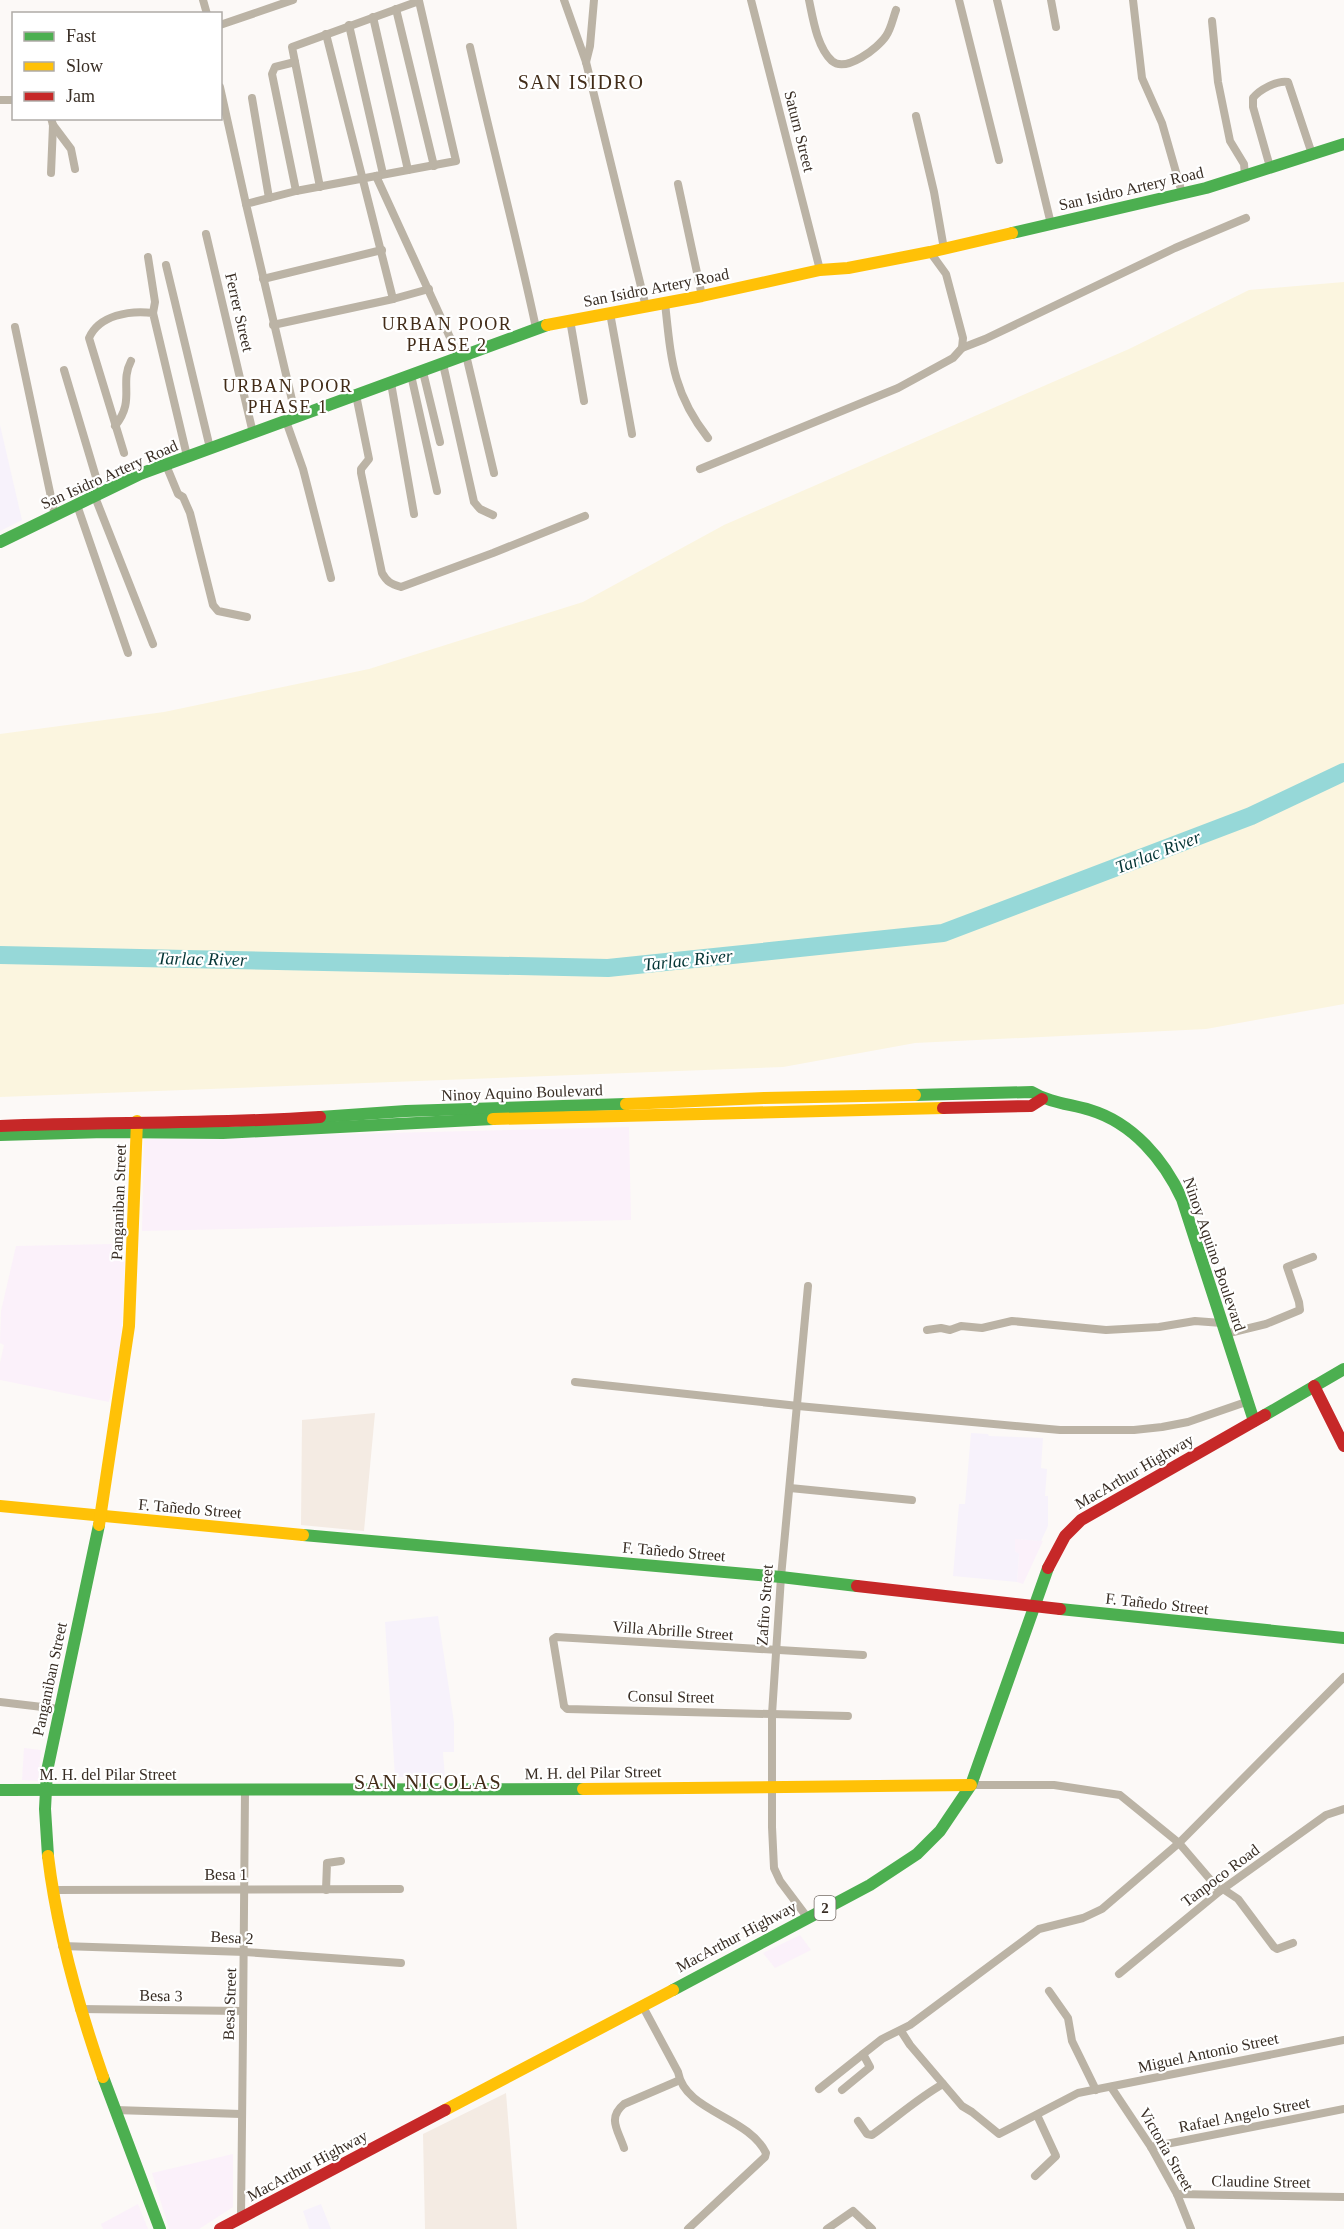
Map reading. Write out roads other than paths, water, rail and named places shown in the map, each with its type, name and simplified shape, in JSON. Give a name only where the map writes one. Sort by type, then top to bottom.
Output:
[{"type":"main road","name":"San Isidro Artery Road","points":[[0,542],[140,474],[536,328],[702,296],[820,270],[848,268],[944,249],[1182,193],[1344,144]]},
{"type":"main road","name":"Ninoy Aquino Boulevard","points":[[0,1135],[406,1111],[544,1108],[764,1098],[1032,1092],[1042,1099],[1098,1113],[1118,1124],[1148,1148],[1170,1174],[1182,1199],[1254,1421]]},
{"type":"main road","name":"Ninoy Aquino Boulevard","points":[[0,1126],[137,1127]]},
{"type":"main road","name":"Panganiban Street","points":[[137,1127],[129,1326],[100,1517],[44,1790],[52,1890],[62,1946],[78,2009],[160,2229]]},
{"type":"main road","name":"MacArthur Highway","points":[[220,2229],[901,1867],[927,1848],[953,1817],[971,1785],[1050,1562],[1061,1540],[1074,1525],[1344,1369]]},
{"type":"main road","points":[[1314,1386],[1344,1446]]},
{"type":"main road","name":"F. Tañedo Street","points":[[0,1506],[100,1517],[781,1577],[1035,1607],[1344,1638]]},
{"type":"main road","name":"M. H. del Pilar Street","points":[[0,1790],[245,1791],[346,1788],[590,1790],[673,1787],[971,1785]]},
{"type":"street","points":[[222,24],[293,0]]},
{"type":"street","points":[[564,0],[586,62],[646,307]]},
{"type":"street","points":[[586,62],[590,46],[594,0]]},
{"type":"street","name":"Saturn Street","points":[[751,0],[820,270]]},
{"type":"street","points":[[809,0],[823,51],[833,62],[840,65],[847,64],[875,48],[888,34],[896,10]]},
{"type":"street","points":[[959,0],[999,160]]},
{"type":"street","points":[[997,0],[1051,224]]},
{"type":"street","points":[[1051,0],[1056,27]]},
{"type":"street","points":[[1133,0],[1142,78],[1162,123],[1182,193]]},
{"type":"street","points":[[246,204],[296,191],[320,187],[363,179],[379,175],[454,162],[456,159],[422,5],[417,1],[292,47],[320,187]]},
{"type":"street","points":[[396,9],[434,166]]},
{"type":"street","points":[[373,17],[408,170]]},
{"type":"street","points":[[1212,21],[1218,82],[1230,141],[1244,164],[1245,175]]},
{"type":"street","points":[[350,25],[379,175],[429,289],[463,356],[494,473]]},
{"type":"street","points":[[326,34],[393,299]]},
{"type":"street","points":[[470,47],[494,154],[514,226],[536,328]]},
{"type":"street","points":[[295,62],[275,67],[272,75],[296,191]]},
{"type":"street","points":[[1270,167],[1253,107],[1253,98],[1261,91],[1281,82],[1288,82],[1312,154]]},
{"type":"street","points":[[222,96],[273,325],[291,419],[331,578]]},
{"type":"street","points":[[252,98],[269,198]]},
{"type":"street","points":[[915,116],[934,192],[944,249]]},
{"type":"street","points":[[52,122],[71,149],[75,169]]},
{"type":"street","points":[[51,172],[52,122]]},
{"type":"street","points":[[678,184],[702,296]]},
{"type":"street","points":[[700,469],[898,388],[945,363],[962,348],[1175,248],[1246,218]]},
{"type":"street","name":"Ferrer Street","points":[[206,234],[253,433]]},
{"type":"street","points":[[263,279],[382,250]]},
{"type":"street","points":[[930,252],[946,274],[963,338],[962,348]]},
{"type":"street","points":[[148,257],[155,302],[153,313],[187,456]]},
{"type":"street","points":[[166,265],[210,447]]},
{"type":"street","points":[[273,325],[429,289]]},
{"type":"street","points":[[665,303],[670,348],[679,391],[708,438]]},
{"type":"street","points":[[124,453],[88,338],[102,321],[109,318],[135,312],[153,313]]},
{"type":"street","points":[[610,313],[632,434]]},
{"type":"street","points":[[570,320],[584,401]]},
{"type":"street","points":[[15,327],[55,516]]},
{"type":"street","points":[[116,426],[126,406],[128,394],[126,374],[131,361]]},
{"type":"street","points":[[443,364],[474,502],[480,509],[494,515]]},
{"type":"street","points":[[64,370],[98,495],[153,644]]},
{"type":"street","points":[[417,373],[440,442]]},
{"type":"street","points":[[417,373],[437,491]]},
{"type":"street","points":[[391,383],[414,514]]},
{"type":"street","points":[[356,395],[369,459],[361,469],[361,473],[382,573],[392,585],[401,586],[494,553],[585,516]]},
{"type":"street","points":[[166,465],[178,494],[183,497],[190,513],[213,605],[218,611],[248,617]]},
{"type":"street","points":[[77,505],[129,653]]},
{"type":"street","points":[[927,1330],[940,1328],[950,1330],[961,1326],[982,1328],[1012,1321],[1106,1330],[1159,1327],[1196,1321],[1223,1328],[1266,1324],[1300,1310],[1301,1307],[1287,1267],[1313,1257]]},
{"type":"street","name":"Zafiro Street","points":[[807,1917],[780,1881],[774,1868],[772,1714],[781,1577],[808,1286]]},
{"type":"street","points":[[575,1382],[798,1406],[1060,1430],[1134,1430],[1188,1422],[1246,1402]]},
{"type":"street","points":[[790,1488],[912,1500]]},
{"type":"street","name":"Villa Abrille Street","points":[[554,1638],[863,1655]]},
{"type":"street","name":"Consul Street","points":[[554,1638],[566,1709],[848,1716]]},
{"type":"street","points":[[819,2090],[882,2039],[901,2031],[1040,1929],[1096,1914],[1139,1880],[1179,1843],[1344,1677]]},
{"type":"street","points":[[0,1702],[59,1709]]},
{"type":"street","points":[[971,1785],[1054,1785],[1113,1793],[1134,1804],[1179,1843],[1222,1890],[1238,1899],[1274,1947],[1277,1949],[1293,1943]]},
{"type":"street","name":"Besa Street","points":[[241,2218],[245,1791]]},
{"type":"street","name":"Tanpoco Road","points":[[1119,1974],[1222,1890],[1326,1815],[1344,1809]]},
{"type":"street","points":[[326,1890],[327,1863],[341,1861]]},
{"type":"street","name":"Besa 1","points":[[52,1890],[400,1890]]},
{"type":"street","name":"Besa 2","points":[[62,1946],[245,1952],[401,1963]]},
{"type":"street","points":[[1049,1991],[1068,2018],[1072,2041],[1096,2090]]},
{"type":"street","points":[[642,2004],[680,2080],[697,2102],[732,2120],[748,2132],[766,2153],[765,2157],[688,2229]]},
{"type":"street","name":"Besa 3","points":[[78,2009],[243,2011]]},
{"type":"street","points":[[858,2121],[867,2134],[872,2135],[924,2095],[943,2084],[901,2031]]},
{"type":"street","name":"Miguel Antonio Street","points":[[943,2084],[962,2106],[999,2134],[1078,2093],[1258,2055],[1344,2040]]},
{"type":"street","points":[[842,2090],[870,2067],[863,2054]]},
{"type":"street","points":[[624,2148],[614,2117],[616,2111],[624,2104],[680,2080]]},
{"type":"street","name":"Victoria Street","points":[[1111,2087],[1151,2148],[1177,2194],[1191,2229]]},
{"type":"street","name":"Rafael Angelo Street","points":[[1151,2148],[1344,2109]]},
{"type":"street","points":[[116,2110],[241,2114]]},
{"type":"street","points":[[1035,2176],[1056,2156],[1038,2115]]},
{"type":"street","name":"Claudine Street","points":[[1177,2194],[1344,2198]]},
{"type":"street","points":[[827,2229],[853,2211],[872,2229]]},
{"type":"waterway","name":"Tarlac River","points":[[0,955],[608,968],[943,933],[1251,816],[1344,772]]},
{"type":"district","name":"SAN ISIDRO","points":[[581,82]]},
{"type":"district","name":"URBAN POOR PHASE 2","points":[[447,334]]},
{"type":"district","name":"URBAN POOR PHASE 1","points":[[288,396]]},
{"type":"district","name":"SAN NICOLAS","points":[[428,1782]]}]
